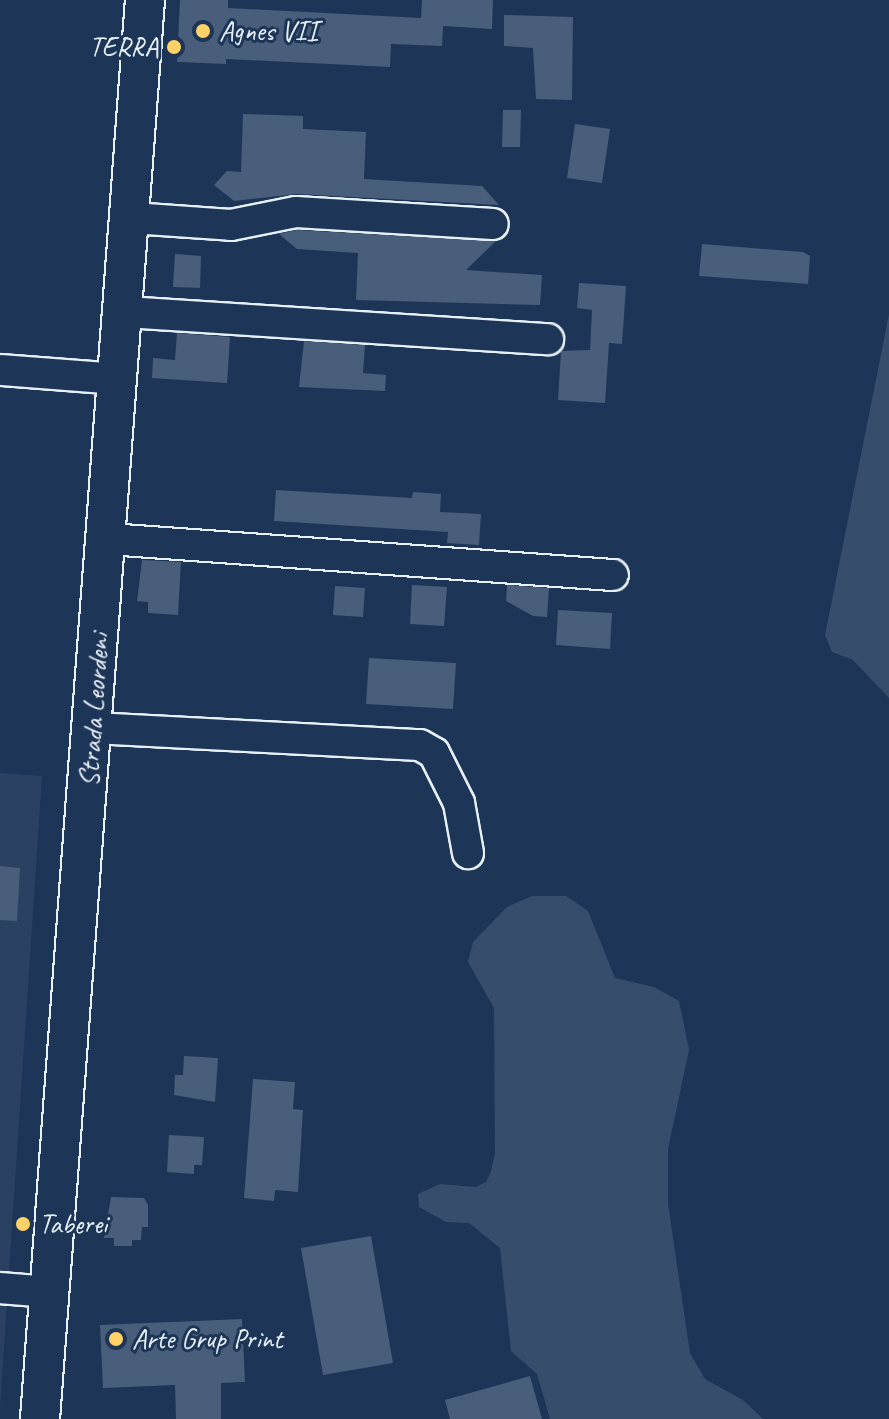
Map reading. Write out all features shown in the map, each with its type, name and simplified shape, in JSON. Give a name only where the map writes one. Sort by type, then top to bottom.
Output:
[{"type":"main road","name":"Strada Leordeni","points":[[40,1419],[132,218],[145,0]]},
{"type":"street","points":[[132,218],[231,225],[296,212],[493,224]]},
{"type":"street","points":[[125,312],[548,339]]},
{"type":"street","points":[[2,370],[120,379]]},
{"type":"street","points":[[108,539],[613,575]]},
{"type":"street","points":[[93,728],[420,745],[434,753],[453,791],[468,853]]},
{"type":"street","points":[[0,1288],[50,1292]]},
{"type":"shaded area","points":[[889,314],[889,698],[853,660],[832,652],[825,635]]},
{"type":"shaded area","points":[[0,773],[42,776],[0,1407]]},
{"type":"shaded area","points":[[532,896],[566,896],[588,911],[615,978],[654,987],[679,1001],[689,1050],[668,1149],[668,1204],[690,1353],[705,1379],[743,1400],[763,1419],[550,1419],[537,1374],[511,1351],[500,1248],[469,1223],[446,1222],[419,1207],[418,1194],[440,1184],[476,1187],[486,1182],[491,1171],[495,1153],[494,1008],[468,962],[473,942],[507,907]]},
{"type":"building","points":[[180,0],[228,0],[228,8],[421,18],[422,0],[493,0],[492,29],[443,26],[442,46],[391,44],[390,67],[226,59],[226,64],[177,62]]},
{"type":"building","points":[[504,15],[573,17],[572,100],[536,99],[533,48],[504,46]]},
{"type":"building","points":[[503,110],[521,110],[520,147],[502,147]]},
{"type":"building","points":[[243,114],[303,116],[303,129],[366,132],[364,179],[482,186],[499,205],[297,194],[234,201],[214,185],[227,171],[241,172]]},
{"type":"building","points":[[575,124],[610,129],[602,183],[567,178]]},
{"type":"building","points":[[297,230],[496,241],[466,270],[542,275],[540,305],[356,300],[358,253],[297,249],[279,234]]},
{"type":"building","points":[[702,244],[803,252],[810,256],[808,284],[699,276]]},
{"type":"building","points":[[175,254],[201,256],[200,288],[173,287]]},
{"type":"building","points":[[579,283],[626,286],[622,344],[609,343],[605,403],[558,400],[561,351],[590,350],[592,310],[577,308]]},
{"type":"building","points":[[177,333],[230,337],[227,383],[152,378],[153,358],[175,360]]},
{"type":"building","points":[[304,341],[365,345],[363,373],[386,375],[385,391],[299,387]]},
{"type":"building","points":[[276,490],[412,498],[413,492],[441,494],[440,512],[481,514],[479,545],[447,543],[448,532],[274,521]]},
{"type":"building","points":[[142,560],[181,562],[178,615],[148,613],[148,602],[137,601]]},
{"type":"building","points":[[412,585],[447,587],[444,626],[410,624]]},
{"type":"building","points":[[507,585],[549,588],[547,617],[533,616],[506,601]]},
{"type":"building","points":[[335,586],[365,588],[363,617],[333,615]]},
{"type":"building","points":[[558,610],[612,613],[610,649],[556,645]]},
{"type":"building","points":[[369,658],[456,663],[453,709],[366,704]]},
{"type":"building","points":[[0,866],[20,868],[17,921],[0,920]]},
{"type":"building","points":[[184,1056],[218,1058],[215,1102],[174,1095],[175,1075],[183,1075]]},
{"type":"building","points":[[253,1079],[295,1082],[293,1109],[303,1110],[298,1192],[275,1190],[274,1201],[244,1198]]},
{"type":"building","points":[[169,1135],[204,1137],[202,1165],[194,1165],[194,1174],[167,1172]]},
{"type":"building","points":[[111,1197],[144,1198],[148,1205],[148,1227],[142,1227],[141,1240],[132,1240],[132,1246],[114,1246],[114,1238],[104,1238]]},
{"type":"building","points":[[371,1236],[393,1363],[323,1375],[301,1248]]},
{"type":"building","points":[[242,1319],[245,1382],[221,1383],[221,1419],[176,1419],[175,1385],[103,1388],[100,1325]]},
{"type":"building","points":[[530,1376],[542,1419],[450,1419],[445,1400]]},
{"type":"place","name":"Agnes VII","points":[[203,31]]},
{"type":"place","name":"TERRA","points":[[174,47]]},
{"type":"place","name":"Taberei","points":[[23,1224]]},
{"type":"place","name":"Arte Grup Print","points":[[116,1339]]}]
